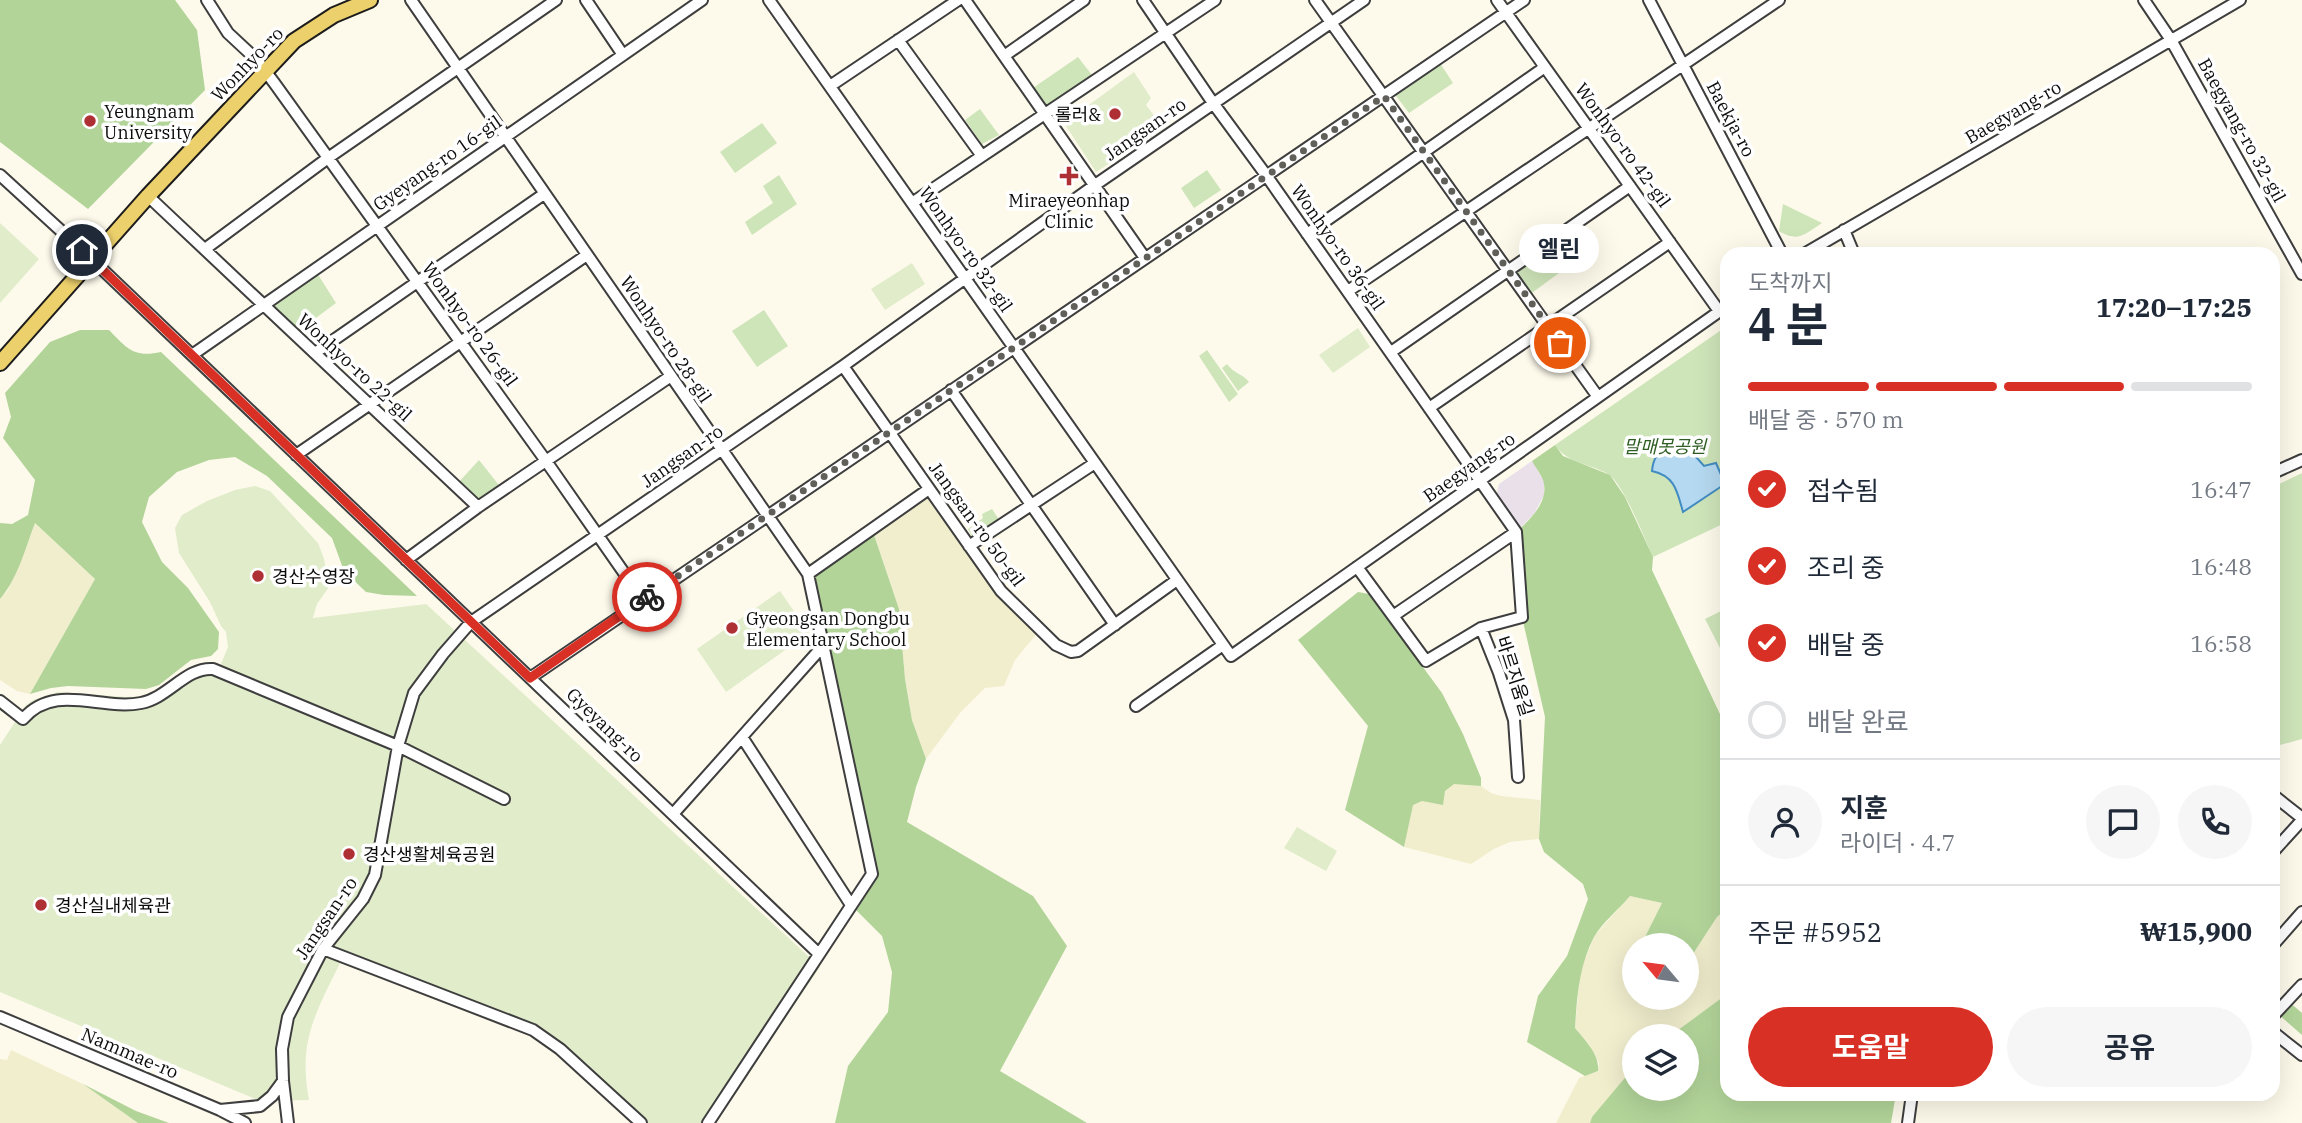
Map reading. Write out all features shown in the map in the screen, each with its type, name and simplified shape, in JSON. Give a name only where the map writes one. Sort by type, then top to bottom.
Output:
[{"type":"main road","name":"Wonhyo-ro","points":[[0,363],[148,196],[294,41],[334,15],[370,0]]},
{"type":"street","name":"Wonhyo-ro 26-gil","points":[[207,0],[228,33],[266,71],[547,461],[643,600]]},
{"type":"street","name":"Wonhyo-ro 28-gil","points":[[411,0],[720,450],[808,573],[872,874],[708,1123]]},
{"type":"street","points":[[205,249],[328,158],[556,0]]},
{"type":"street","points":[[586,0],[623,55]]},
{"type":"street","name":"Gyeyang-ro 16-gil","points":[[192,355],[702,0]]},
{"type":"street","name":"Wonhyo-ro 32-gil","points":[[769,0],[1231,656]]},
{"type":"street","points":[[830,86],[958,0]]},
{"type":"street","points":[[965,0],[1145,258]]},
{"type":"street","points":[[1004,56],[1084,0]]},
{"type":"street","name":"Wonhyo-ro 36-gil","points":[[1143,0],[1516,532]]},
{"type":"street","points":[[912,203],[1215,0]]},
{"type":"street","points":[[1315,0],[1598,397]]},
{"type":"street","name":"Jangsan-ro","points":[[288,1123],[282,1049],[288,1017],[323,949],[363,900],[375,875],[398,746],[414,694],[471,622],[843,366],[1213,103],[1364,0]]},
{"type":"street","name":"Wonhyo-ro 42-gil","points":[[1497,0],[1670,242],[1720,304]]},
{"type":"street","points":[[530,678],[1524,0]]},
{"type":"street","name":"Baekja-ro","points":[[1650,0],[1778,247]]},
{"type":"street","points":[[1348,291],[1779,0]]},
{"type":"street","name":"Baegyang-ro 32-gil","points":[[2144,0],[2171,40],[2302,274]]},
{"type":"street","name":"Baegyang-ro","points":[[1816,247],[2240,0]]},
{"type":"street","points":[[898,40],[982,156]]},
{"type":"street","points":[[1307,234],[1545,67]]},
{"type":"street","name":"Gyeyang-ro","points":[[0,175],[819,954]]},
{"type":"street","points":[[1391,352],[1630,186]]},
{"type":"street","points":[[315,354],[544,194]]},
{"type":"street","name":"Wonhyo-ro 22-gil","points":[[148,196],[478,507]]},
{"type":"street","points":[[1844,230],[1851,247]]},
{"type":"street","points":[[1429,408],[1670,242]]},
{"type":"street","points":[[296,455],[587,255]]},
{"type":"street","name":"Baegyang-ro","points":[[1231,656],[1720,310]]},
{"type":"street","name":"Jangsan-ro 50-gil","points":[[843,366],[1001,591],[1063,650],[1078,650],[1177,580]]},
{"type":"street","points":[[406,560],[478,507],[671,376]]},
{"type":"street","points":[[951,390],[1115,625]]},
{"type":"street","points":[[2280,470],[2302,460]]},
{"type":"street","points":[[969,546],[1095,463]]},
{"type":"street","points":[[808,573],[929,489]]},
{"type":"street","points":[[1393,616],[1516,532]]},
{"type":"street","points":[[1357,567],[1426,661],[1481,628],[1522,617],[1516,532]]},
{"type":"street","name":"바르지움길","points":[[1481,628],[1514,720],[1518,777]]},
{"type":"street","points":[[1136,706],[1223,645]]},
{"type":"street","points":[[673,814],[823,646]]},
{"type":"street","points":[[0,701],[23,719],[33,707],[56,700],[139,704],[165,694],[196,671],[213,669],[398,746],[504,799]]},
{"type":"street","points":[[742,737],[851,905]]},
{"type":"street","points":[[2280,801],[2302,819],[2280,844]]},
{"type":"street","points":[[2280,937],[2302,912]]},
{"type":"street","points":[[323,949],[533,1030],[560,1049],[640,1123]]},
{"type":"street","points":[[2280,1009],[2302,985]]},
{"type":"street","name":"Nammae-ro","points":[[0,1017],[245,1123]]},
{"type":"street","points":[[2280,1038],[2302,1055]]},
{"type":"street","points":[[220,1110],[260,1106],[272,1096],[283,1080]]},
{"type":"street","points":[[1908,1123],[1911,1101]]},
{"type":"shaded area","points":[[1532,461],[1544,481],[1544,495],[1534,514],[1516,532],[1495,501],[1499,484]]},
{"type":"shaded area","points":[[929,489],[1003,593],[1040,630],[1015,660],[1004,686],[985,688],[960,713],[926,759],[912,720],[905,679],[899,609],[872,529]]},
{"type":"shaded area","points":[[35,523],[95,579],[30,694],[17,691],[0,680],[0,599],[7,591],[22,559]]},
{"type":"shaded area","points":[[1454,783],[1481,786],[1501,796],[1540,800],[1539,839],[1510,842],[1471,864],[1404,847],[1412,805],[1445,791]]},
{"type":"shaded area","points":[[1630,896],[1662,903],[1647,933],[1622,933],[1622,1010],[1699,1010],[1699,945],[1720,915],[1720,999],[1686,1024],[1622,1024],[1622,1082],[1590,1123],[1556,1123],[1579,1078],[1598,1071],[1599,1063],[1588,1043],[1575,1028],[1580,971],[1595,935]]},
{"type":"shaded area","points":[[11,1050],[83,1084],[138,1123],[0,1123],[0,1059],[7,1060]]},
{"type":"green space","name":"Yeungnam University","points":[[0,0],[175,0],[197,30],[205,90],[88,209],[0,142]]},
{"type":"green space","points":[[1078,57],[1095,79],[1048,110],[1030,90]]},
{"type":"green space","points":[[1438,60],[1453,83],[1409,113],[1393,92]]},
{"type":"green space","name":"롤러&","points":[[1134,72],[1151,98],[1146,105],[1164,129],[1096,172],[1064,123]]},
{"type":"green space","points":[[980,109],[999,135],[982,144],[965,120]]},
{"type":"green space","points":[[762,123],[777,143],[735,173],[720,152]]},
{"type":"green space","points":[[1207,170],[1221,190],[1194,208],[1181,188]]},
{"type":"green space","points":[[779,175],[797,204],[752,235],[745,222],[773,203],[763,186]]},
{"type":"green space","points":[[1783,204],[1822,223],[1801,236],[1786,235],[1779,231]]},
{"type":"green space","points":[[0,223],[39,259],[0,303]]},
{"type":"green space","points":[[1563,233],[1581,257],[1529,295],[1511,271]]},
{"type":"green space","points":[[912,263],[925,284],[885,310],[871,289]]},
{"type":"green space","points":[[317,273],[336,303],[297,332],[270,307]]},
{"type":"green space","points":[[764,310],[788,346],[757,367],[732,331]]},
{"type":"green space","points":[[1358,328],[1370,347],[1333,373],[1319,355]]},
{"type":"green space","points":[[80,330],[109,330],[131,350],[144,354],[161,352],[417,596],[366,592],[344,571],[332,538],[267,476],[235,457],[209,460],[177,472],[149,497],[142,522],[162,562],[188,588],[219,632],[218,649],[211,656],[191,660],[159,685],[146,689],[68,686],[30,694],[95,579],[35,523],[16,573],[0,599],[0,523],[12,524],[28,515],[35,480],[3,438],[11,417],[5,393],[50,342]]},
{"type":"green space","name":"말매못공원","points":[[1720,331],[1720,525],[1653,557],[1627,500],[1614,480],[1601,470],[1566,456],[1555,445]]},
{"type":"green space","points":[[1207,350],[1238,394],[1229,402],[1199,356]]},
{"type":"green space","points":[[1227,364],[1249,382],[1238,391],[1222,368]]},
{"type":"green space","points":[[1555,445],[1563,456],[1610,475],[1625,497],[1653,557],[1652,570],[1720,714],[1720,915],[1699,945],[1699,933],[1647,933],[1662,903],[1630,896],[1601,927],[1585,959],[1578,993],[1575,1028],[1591,1048],[1598,1065],[1598,1071],[1585,1076],[1527,1042],[1538,996],[1567,956],[1588,899],[1583,884],[1544,852],[1539,839],[1545,717],[1522,617],[1516,532],[1533,516],[1541,503],[1544,495],[1543,480],[1532,461]]},
{"type":"green space","points":[[479,460],[502,489],[478,505],[457,484]]},
{"type":"green space","points":[[2302,473],[2302,739],[2280,745],[2280,484]]},
{"type":"green space","name":"경산생활체육공원","points":[[255,486],[270,491],[318,543],[329,587],[317,604],[313,618],[426,604],[820,967],[714,1123],[632,1123],[552,1048],[527,1032],[340,963],[316,1013],[307,1045],[306,1080],[309,1100],[260,1101],[0,992],[0,745],[26,705],[33,700],[58,692],[147,696],[160,693],[194,666],[205,663],[221,664],[228,647],[226,632],[179,553],[175,528],[182,515],[207,501],[235,490]]},
{"type":"green space","points":[[992,509],[1000,521],[973,538],[968,529],[983,518],[982,514]]},
{"type":"green space","points":[[872,529],[899,609],[905,679],[912,720],[926,759],[907,822],[1033,896],[1067,946],[1000,1071],[1087,1123],[835,1123],[848,1066],[888,1012],[892,972],[882,936],[851,905],[872,874],[808,574]]},
{"type":"green space","points":[[780,591],[809,633],[726,692],[697,649]]},
{"type":"green space","points":[[1358,592],[1369,594],[1442,693],[1481,778],[1481,786],[1454,784],[1445,791],[1443,805],[1422,801],[1413,805],[1404,847],[1345,810],[1368,726],[1298,640]]},
{"type":"green space","points":[[1720,612],[1720,648],[1705,619]]},
{"type":"green space","points":[[1297,827],[1337,851],[1326,871],[1284,848]]},
{"type":"green space","points":[[1720,999],[1720,1101],[1895,1101],[1891,1123],[1590,1123],[1622,1081],[1622,1101],[1699,1101],[1699,1024],[1686,1024]]},
{"type":"green space","points":[[2288,1001],[2302,1013],[2302,1035],[2280,1016],[2280,1010]]},
{"type":"green space","points":[[83,1084],[136,1111],[169,1123],[138,1123]]},
{"type":"water","points":[[1672,444],[1689,449],[1704,466],[1716,463],[1720,472],[1720,487],[1683,512],[1674,486],[1666,477],[1652,471],[1654,462],[1664,449]]},
{"type":"way so far","points":[[647,597],[1384,96],[1560,343]]},
{"type":"place","name":"롤러&","points":[[1115,114]]},
{"type":"place","name":"Yeungnam University","points":[[90,121]]},
{"type":"place","name":"Miraeyeonhap Clinic","points":[[1069,176]]},
{"type":"place","name":"엘린","points":[[1560,343]]},
{"type":"place","name":"경산수영장","points":[[258,576]]},
{"type":"place","name":"Gyeongsan Dongbu Elementary School","points":[[732,628]]},
{"type":"place","name":"경산생활체육공원","points":[[349,854]]},
{"type":"place","name":"경산실내체육관","points":[[41,905]]},
{"type":"route","points":[[82,250],[530,678],[647,597]]}]
